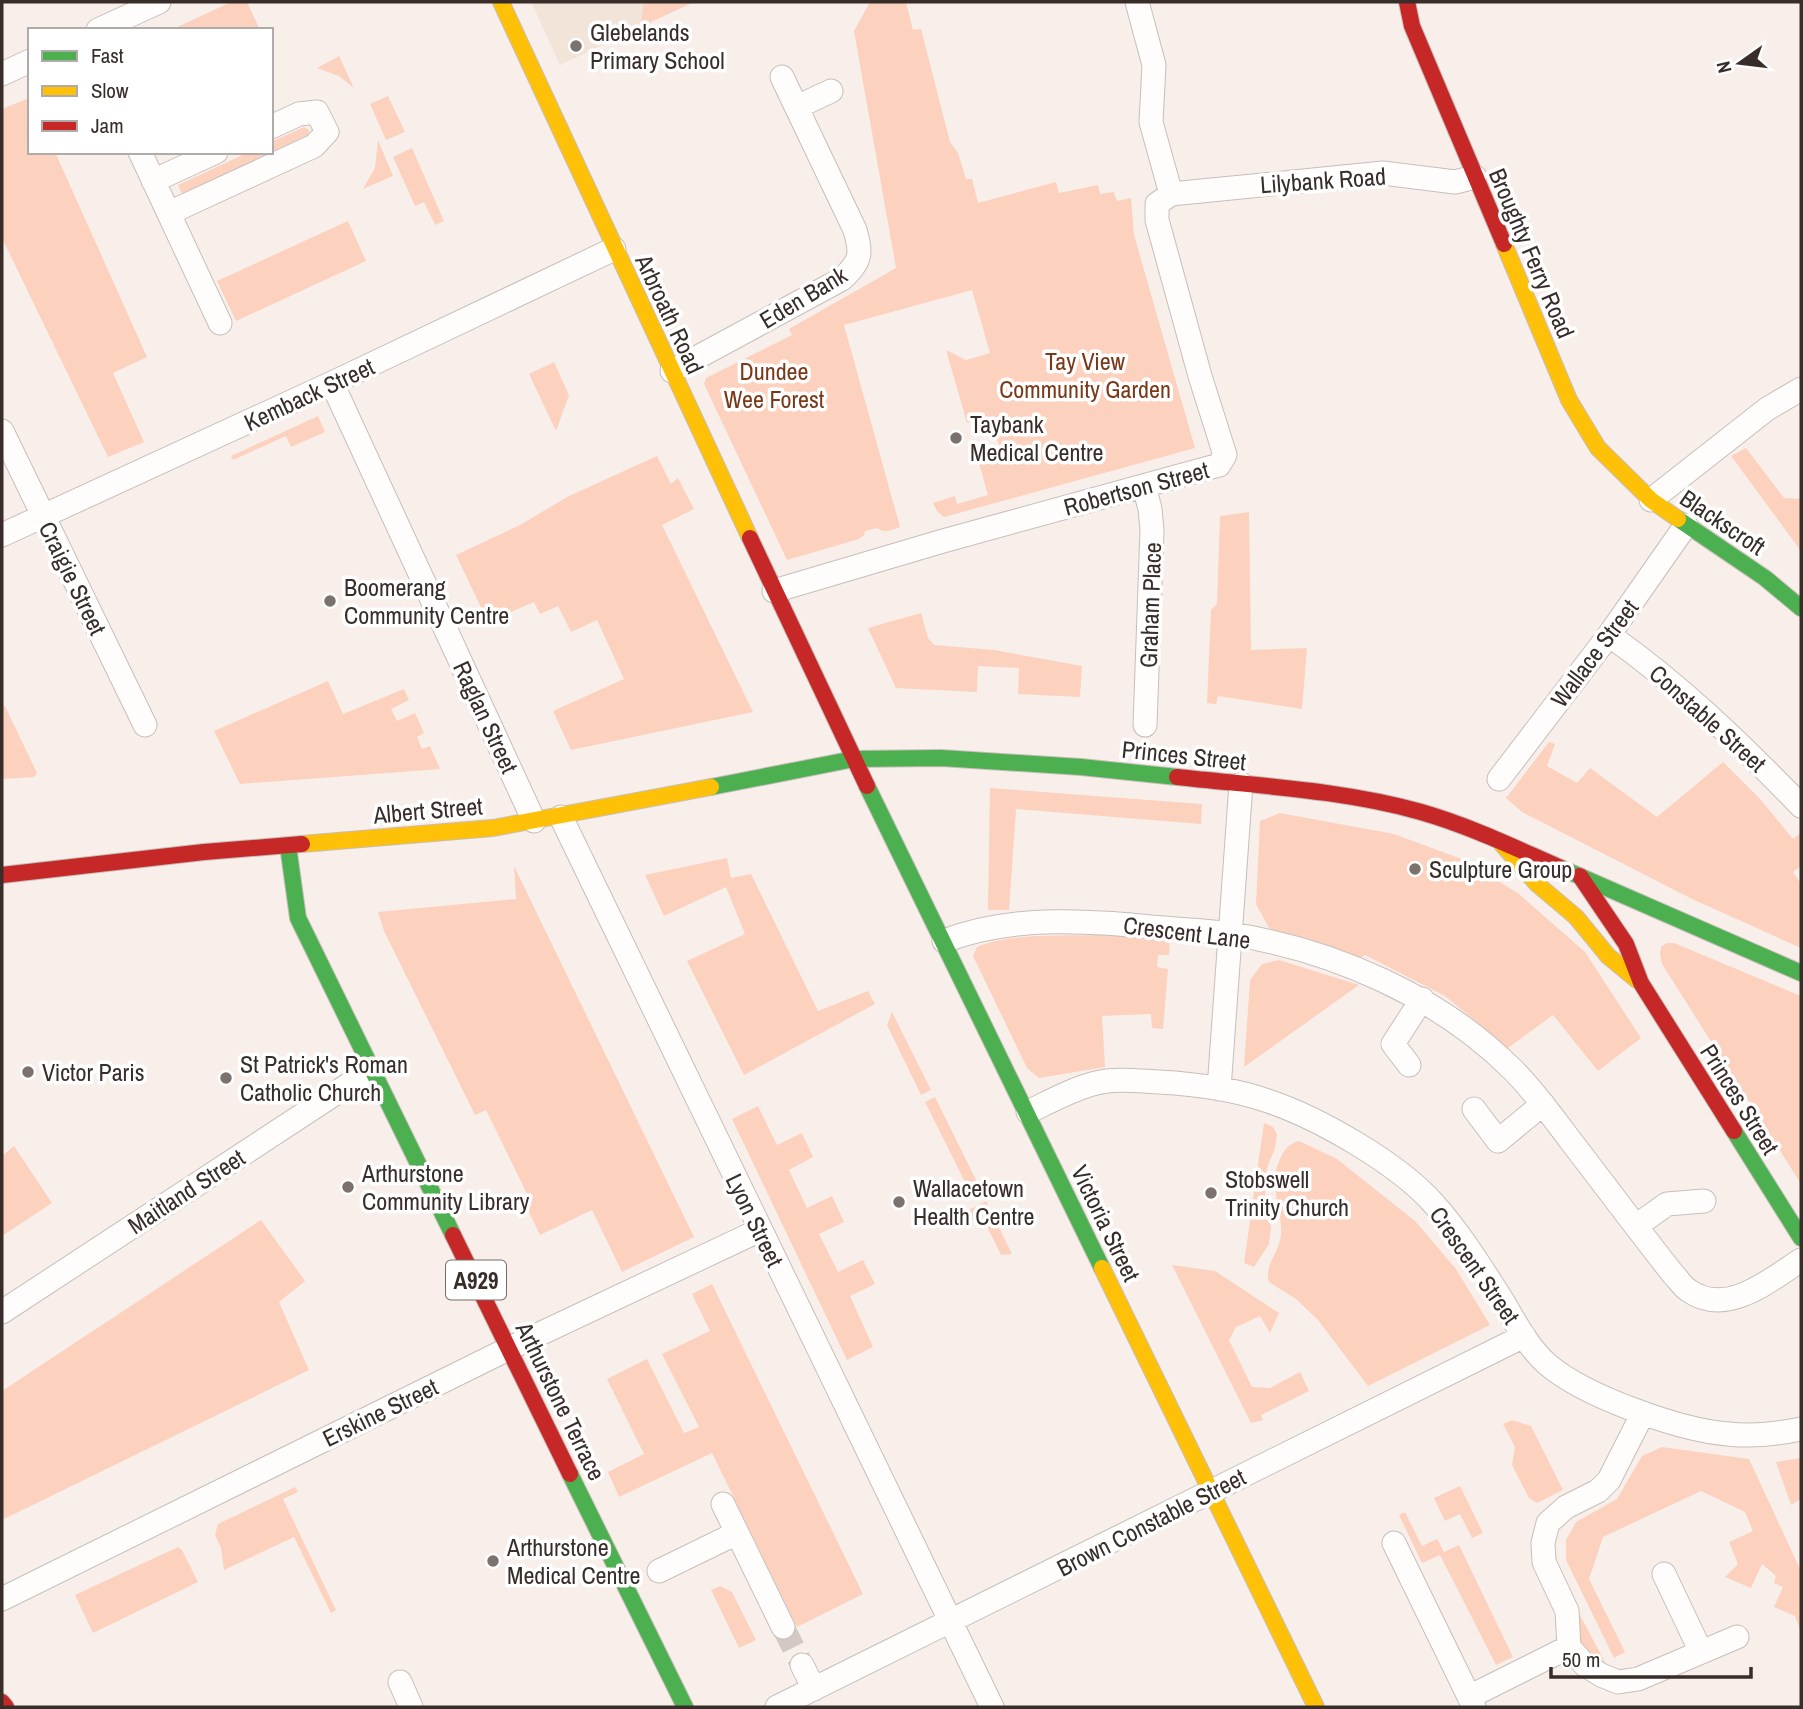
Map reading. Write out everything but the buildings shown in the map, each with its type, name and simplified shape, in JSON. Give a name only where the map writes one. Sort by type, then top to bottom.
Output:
[{"type":"main road","name":"Arbroath Road","points":[[501,2],[854,759]]},
{"type":"main road","name":"Broughty Ferry Road","points":[[1407,2],[1412,26],[1569,400],[1598,447],[1651,500]]},
{"type":"main road","name":"Blackscroft","points":[[1651,500],[1765,578],[1801,608]]},
{"type":"main road","name":"Princes Street","points":[[854,759],[953,758],[1081,767],[1345,796],[1421,813],[1580,876],[1626,944],[1641,983],[1801,1238]]},
{"type":"main road","name":"Albert Street","points":[[2,874],[204,852],[493,828],[854,759]]},
{"type":"main road","name":"Victoria Street","points":[[854,759],[1316,1707]]},
{"type":"main road","name":"Princes Street","points":[[1501,843],[1536,884],[1576,917],[1608,956],[1641,983]]},
{"type":"main road","name":"Arthurstone Terrace","points":[[288,846],[298,918],[685,1707]]},
{"type":"main road","points":[[1580,876],[1801,974]]},
{"type":"main road","points":[[2,1702],[6,1707]]},
{"type":"street","points":[[102,28],[159,2]]},
{"type":"street","points":[[1137,2],[1154,65],[1151,122],[1171,194]]},
{"type":"street","points":[[2,74],[28,62]]},
{"type":"street","name":"Eden Bank","points":[[672,371],[842,279],[856,265],[860,248],[855,230],[782,77]]},
{"type":"street","points":[[797,107],[831,91]]},
{"type":"street","points":[[169,213],[314,146],[327,132],[317,112],[299,114],[273,126]]},
{"type":"street","points":[[141,154],[220,323]]},
{"type":"street","points":[[153,181],[212,154]]},
{"type":"street","name":"Lilybank Road","points":[[1171,194],[1383,173],[1455,182],[1475,177]]},
{"type":"street","name":"Robertson Street","points":[[774,591],[1219,465],[1225,456],[1157,220],[1157,204],[1171,194]]},
{"type":"street","name":"Kemback Street","points":[[2,535],[614,249]]},
{"type":"street","name":"Raglan Street","points":[[331,383],[534,821]]},
{"type":"street","points":[[1651,500],[1767,409],[1801,389]]},
{"type":"street","name":"Craigie Street","points":[[2,430],[145,725]]},
{"type":"street","name":"Graham Place","points":[[1143,486],[1153,530],[1145,725]]},
{"type":"street","name":"Wallace Street","points":[[1499,779],[1609,635],[1686,525]]},
{"type":"street","name":"Constable Street","points":[[1609,635],[1674,684],[1728,731],[1801,806]]},
{"type":"street","points":[[1219,1089],[1241,784]]},
{"type":"street","name":"Lyon Street","points":[[561,817],[992,1707]]},
{"type":"street","name":"Crescent Lane","points":[[944,941],[978,930],[1014,923],[1094,921],[1230,934],[1292,947],[1332,960],[1422,999],[1468,1028],[1515,1071],[1689,1291],[1710,1299],[1730,1300],[1746,1294],[1801,1260]]},
{"type":"street","points":[[1409,1065],[1393,1044],[1422,999]]},
{"type":"street","name":"Maitland Street","points":[[2,1312],[371,1070]]},
{"type":"street","name":"Crescent Street","points":[[1028,1112],[1097,1082],[1130,1080],[1219,1089],[1268,1101],[1351,1140],[1389,1165],[1433,1202],[1476,1260],[1524,1336],[1547,1364],[1589,1391],[1679,1425],[1727,1434],[1766,1436],[1801,1429]]},
{"type":"street","points":[[1474,1109],[1498,1140],[1543,1104]]},
{"type":"street","points":[[1636,1226],[1667,1205],[1704,1200]]},
{"type":"street","name":"Erskine Street","points":[[2,1599],[510,1348],[760,1230]]},
{"type":"street","name":"Brown Constable Street","points":[[777,1707],[1524,1336]]},
{"type":"street","points":[[1643,1413],[1609,1480],[1598,1491],[1566,1507],[1548,1523],[1543,1542],[1544,1562],[1567,1611],[1569,1647],[1585,1665],[1618,1682],[1639,1679],[1737,1637]]},
{"type":"street","points":[[723,1504],[783,1627]]},
{"type":"street","points":[[659,1571],[737,1533]]},
{"type":"street","points":[[1394,1543],[1471,1702],[1569,1647]]},
{"type":"street","points":[[1664,1574],[1701,1652]]},
{"type":"street","points":[[802,1665],[814,1689]]},
{"type":"street","points":[[400,1682],[411,1707]]},
{"type":"shaded area","name":"Glebelands Primary School","points":[[531,2],[694,2],[560,65]]},
{"type":"green space","points":[[231,2],[247,2],[259,28],[175,28]]},
{"type":"green space","points":[[644,2],[694,2],[640,27]]},
{"type":"green space","points":[[870,2],[906,2],[913,30],[921,29],[950,142],[958,153],[966,179],[972,179],[978,203],[1056,182],[1059,193],[1098,185],[1100,194],[1114,192],[1117,201],[1131,198],[1134,235],[1195,448],[944,517],[933,503],[955,496],[957,504],[988,495],[978,460],[1001,453],[990,416],[967,423],[946,350],[966,360],[990,353],[972,290],[844,325],[900,527],[888,531],[877,528],[865,531],[859,539],[787,560],[704,384],[706,378],[792,335],[789,329],[896,268],[854,31]]},
{"type":"green space","points":[[339,56],[354,88],[339,76],[317,68]]},
{"type":"green space","points":[[388,96],[405,132],[386,140],[370,104]]},
{"type":"green space","points":[[28,98],[28,154],[56,154],[147,357],[113,373],[144,442],[108,457],[2,238],[2,109]]},
{"type":"green space","points":[[304,127],[309,130],[308,135],[273,151],[273,141]]},
{"type":"green space","points":[[378,140],[393,176],[363,189],[375,168]]},
{"type":"green space","points":[[412,148],[444,221],[435,225],[424,202],[415,206],[393,157]]},
{"type":"green space","points":[[245,154],[267,154],[182,194],[178,185]]},
{"type":"green space","points":[[348,221],[366,261],[236,321],[217,281]]},
{"type":"green space","points":[[554,362],[569,395],[556,431],[529,374]]},
{"type":"green space","points":[[318,416],[325,432],[291,447],[286,436],[233,460],[231,456]]},
{"type":"green space","points":[[1746,448],[1784,498],[1801,499],[1801,551],[1731,456]]},
{"type":"green space","points":[[657,456],[671,484],[678,478],[694,509],[662,525],[753,712],[571,750],[553,711],[624,679],[597,620],[571,632],[558,606],[540,614],[534,602],[488,622],[456,555],[520,525],[567,497]]},
{"type":"green space","points":[[1249,512],[1251,650],[1307,648],[1302,709],[1218,696],[1216,704],[1207,703],[1211,610],[1217,604],[1220,516]]},
{"type":"green space","points":[[921,613],[928,638],[934,645],[994,650],[1082,666],[1080,697],[1018,694],[1019,668],[978,666],[977,692],[896,688],[868,628]]},
{"type":"green space","points":[[328,681],[343,714],[404,689],[409,700],[391,709],[397,721],[415,713],[424,733],[417,737],[422,749],[430,746],[440,769],[240,784],[214,731]]},
{"type":"green space","points":[[5,706],[37,773],[34,777],[2,779],[2,707]]},
{"type":"green space","points":[[1549,742],[1555,744],[1547,766],[1577,783],[1590,768],[1657,817],[1723,762],[1761,800],[1793,839],[1801,833],[1801,866],[1793,872],[1801,884],[1801,948],[1692,899],[1522,812],[1506,798]]},
{"type":"green space","points":[[990,788],[1202,804],[1201,824],[1016,809],[1009,910],[988,910]]},
{"type":"green space","points":[[1280,813],[1394,834],[1467,861],[1519,894],[1585,952],[1641,1038],[1598,1071],[1553,1015],[1508,1048],[1445,996],[1365,955],[1355,961],[1269,928],[1256,904],[1260,821]]},
{"type":"green space","points":[[727,858],[731,878],[751,874],[818,1011],[868,991],[875,1004],[744,1075],[687,961],[745,934],[726,887],[664,916],[645,875]]},
{"type":"green space","points":[[514,866],[694,1237],[622,1272],[592,1210],[540,1235],[526,1206],[531,1202],[486,1110],[475,1115],[384,931],[378,912],[516,899]]},
{"type":"green space","points":[[1098,935],[1170,938],[1169,955],[1158,955],[1157,967],[1168,969],[1163,1029],[1152,1028],[1151,1014],[1102,1016],[1105,1067],[1039,1078],[1027,1068],[973,956],[977,947],[1004,939]]},
{"type":"green space","points":[[1674,943],[1801,996],[1801,1184],[1662,964],[1661,947]]},
{"type":"green space","points":[[1279,960],[1359,985],[1244,1067],[1250,980],[1262,964]]},
{"type":"green space","points":[[892,1012],[931,1090],[921,1095],[887,1025]]},
{"type":"green space","points":[[935,1097],[983,1194],[973,1198],[925,1102]]},
{"type":"green space","points":[[758,1106],[777,1145],[802,1133],[813,1157],[789,1170],[807,1208],[832,1196],[844,1222],[819,1234],[838,1272],[863,1260],[875,1284],[850,1296],[873,1347],[847,1360],[732,1119]]},
{"type":"green space","points":[[1264,1123],[1273,1127],[1277,1134],[1267,1168],[1265,1194],[1271,1227],[1269,1244],[1254,1267],[1244,1263]]},
{"type":"green space","points":[[1299,1141],[1337,1159],[1415,1221],[1456,1269],[1490,1325],[1368,1386],[1318,1320],[1296,1299],[1269,1282],[1268,1270],[1281,1235],[1275,1187],[1276,1169],[1285,1150]]},
{"type":"green space","points":[[14,1146],[52,1203],[2,1236],[2,1156]]},
{"type":"green space","points":[[986,1201],[1012,1254],[1001,1255],[982,1216],[972,1220],[967,1211]]},
{"type":"green space","points":[[261,1220],[305,1281],[279,1302],[309,1370],[2,1520],[2,1391]]},
{"type":"green space","points":[[1172,1265],[1215,1271],[1279,1313],[1270,1333],[1260,1316],[1236,1327],[1229,1340],[1252,1387],[1270,1388],[1300,1372],[1309,1391],[1261,1415],[1263,1420],[1251,1423]]},
{"type":"green space","points":[[712,1284],[863,1594],[797,1627],[712,1453],[619,1497],[608,1472],[644,1454],[607,1379],[647,1359],[684,1433],[699,1427],[662,1354],[710,1331],[692,1294]]},
{"type":"green space","points":[[1512,1420],[1531,1426],[1563,1490],[1537,1503],[1529,1498],[1512,1465],[1515,1447],[1503,1424]]},
{"type":"green space","points":[[1662,1447],[1749,1459],[1801,1571],[1801,1632],[1795,1616],[1774,1607],[1783,1587],[1774,1583],[1776,1576],[1762,1564],[1751,1588],[1725,1577],[1738,1564],[1729,1542],[1753,1531],[1745,1512],[1701,1491],[1603,1537],[1589,1579],[1625,1652],[1614,1658],[1566,1560],[1566,1540],[1576,1522],[1617,1499],[1642,1456]]},
{"type":"green space","points":[[1801,1458],[1801,1499],[1791,1505],[1776,1462]]},
{"type":"green space","points":[[1460,1486],[1483,1533],[1472,1538],[1460,1514],[1445,1521],[1434,1498]]},
{"type":"green space","points":[[295,1487],[298,1492],[283,1499],[336,1610],[331,1613],[294,1537],[224,1570],[221,1548],[215,1535],[218,1524]]},
{"type":"green space","points":[[1405,1512],[1422,1546],[1437,1539],[1444,1552],[1459,1545],[1513,1657],[1496,1665],[1440,1555],[1422,1563],[1399,1515]]},
{"type":"green space","points":[[178,1547],[198,1582],[93,1633],[75,1595]]},
{"type":"green space","points":[[720,1586],[732,1592],[756,1640],[739,1648],[711,1590]]},
{"type":"green space","points":[[1580,1615],[1609,1670],[1583,1648],[1579,1636]]},
{"type":"tunnel","points":[[783,1627],[802,1665]]},
{"type":"traffic: fast","points":[[1678,519],[1765,578],[1801,608]]},
{"type":"traffic: fast","points":[[711,787],[854,759],[941,758],[1081,767],[1177,777]]},
{"type":"traffic: fast","points":[[867,786],[1102,1268]]},
{"type":"traffic: fast","points":[[288,846],[298,918],[453,1235]]},
{"type":"traffic: fast","points":[[1561,868],[1801,973]]},
{"type":"traffic: fast","points":[[1734,1131],[1801,1238]]},
{"type":"traffic: fast","points":[[570,1474],[685,1707]]},
{"type":"traffic: slow","points":[[501,2],[750,538]]},
{"type":"traffic: slow","points":[[1504,244],[1569,400],[1598,448],[1651,500],[1678,519]]},
{"type":"traffic: slow","points":[[302,844],[493,828],[711,787]]},
{"type":"traffic: slow","points":[[1501,843],[1537,884],[1576,917],[1608,956],[1637,980]]},
{"type":"traffic: slow","points":[[1102,1268],[1316,1707]]},
{"type":"traffic: jam","points":[[1407,2],[1412,26],[1504,244]]},
{"type":"traffic: jam","points":[[750,538],[867,786]]},
{"type":"traffic: jam","points":[[1177,777],[1300,790],[1421,812],[1457,824],[1561,868]]},
{"type":"traffic: jam","points":[[2,875],[204,852],[302,844]]},
{"type":"traffic: jam","points":[[1580,876],[1626,944],[1641,983],[1734,1131]]},
{"type":"traffic: jam","points":[[453,1235],[570,1474]]},
{"type":"traffic: jam","points":[[2,1702],[6,1707]]},
{"type":"place","name":"Glebelands Primary School","points":[[576,46]]},
{"type":"place","name":"Taybank Medical Centre","points":[[956,438]]},
{"type":"place","name":"Boomerang Community Centre","points":[[330,601]]},
{"type":"place","name":"Sculpture Group","points":[[1415,869]]},
{"type":"place","name":"Victor Paris","points":[[28,1072]]},
{"type":"place","name":"St Patrick's Roman Catholic Church","points":[[226,1078]]},
{"type":"place","name":"Arthurstone Community Library","points":[[348,1187]]},
{"type":"place","name":"Stobswell Trinity Church","points":[[1211,1193]]},
{"type":"place","name":"Wallacetown Health Centre","points":[[899,1202]]},
{"type":"place","name":"Arthurstone Medical Centre","points":[[493,1561]]},
{"type":"park label","name":"Tay View Community Garden","points":[[1085,375]]},
{"type":"park label","name":"Dundee Wee Forest","points":[[774,385]]}]
